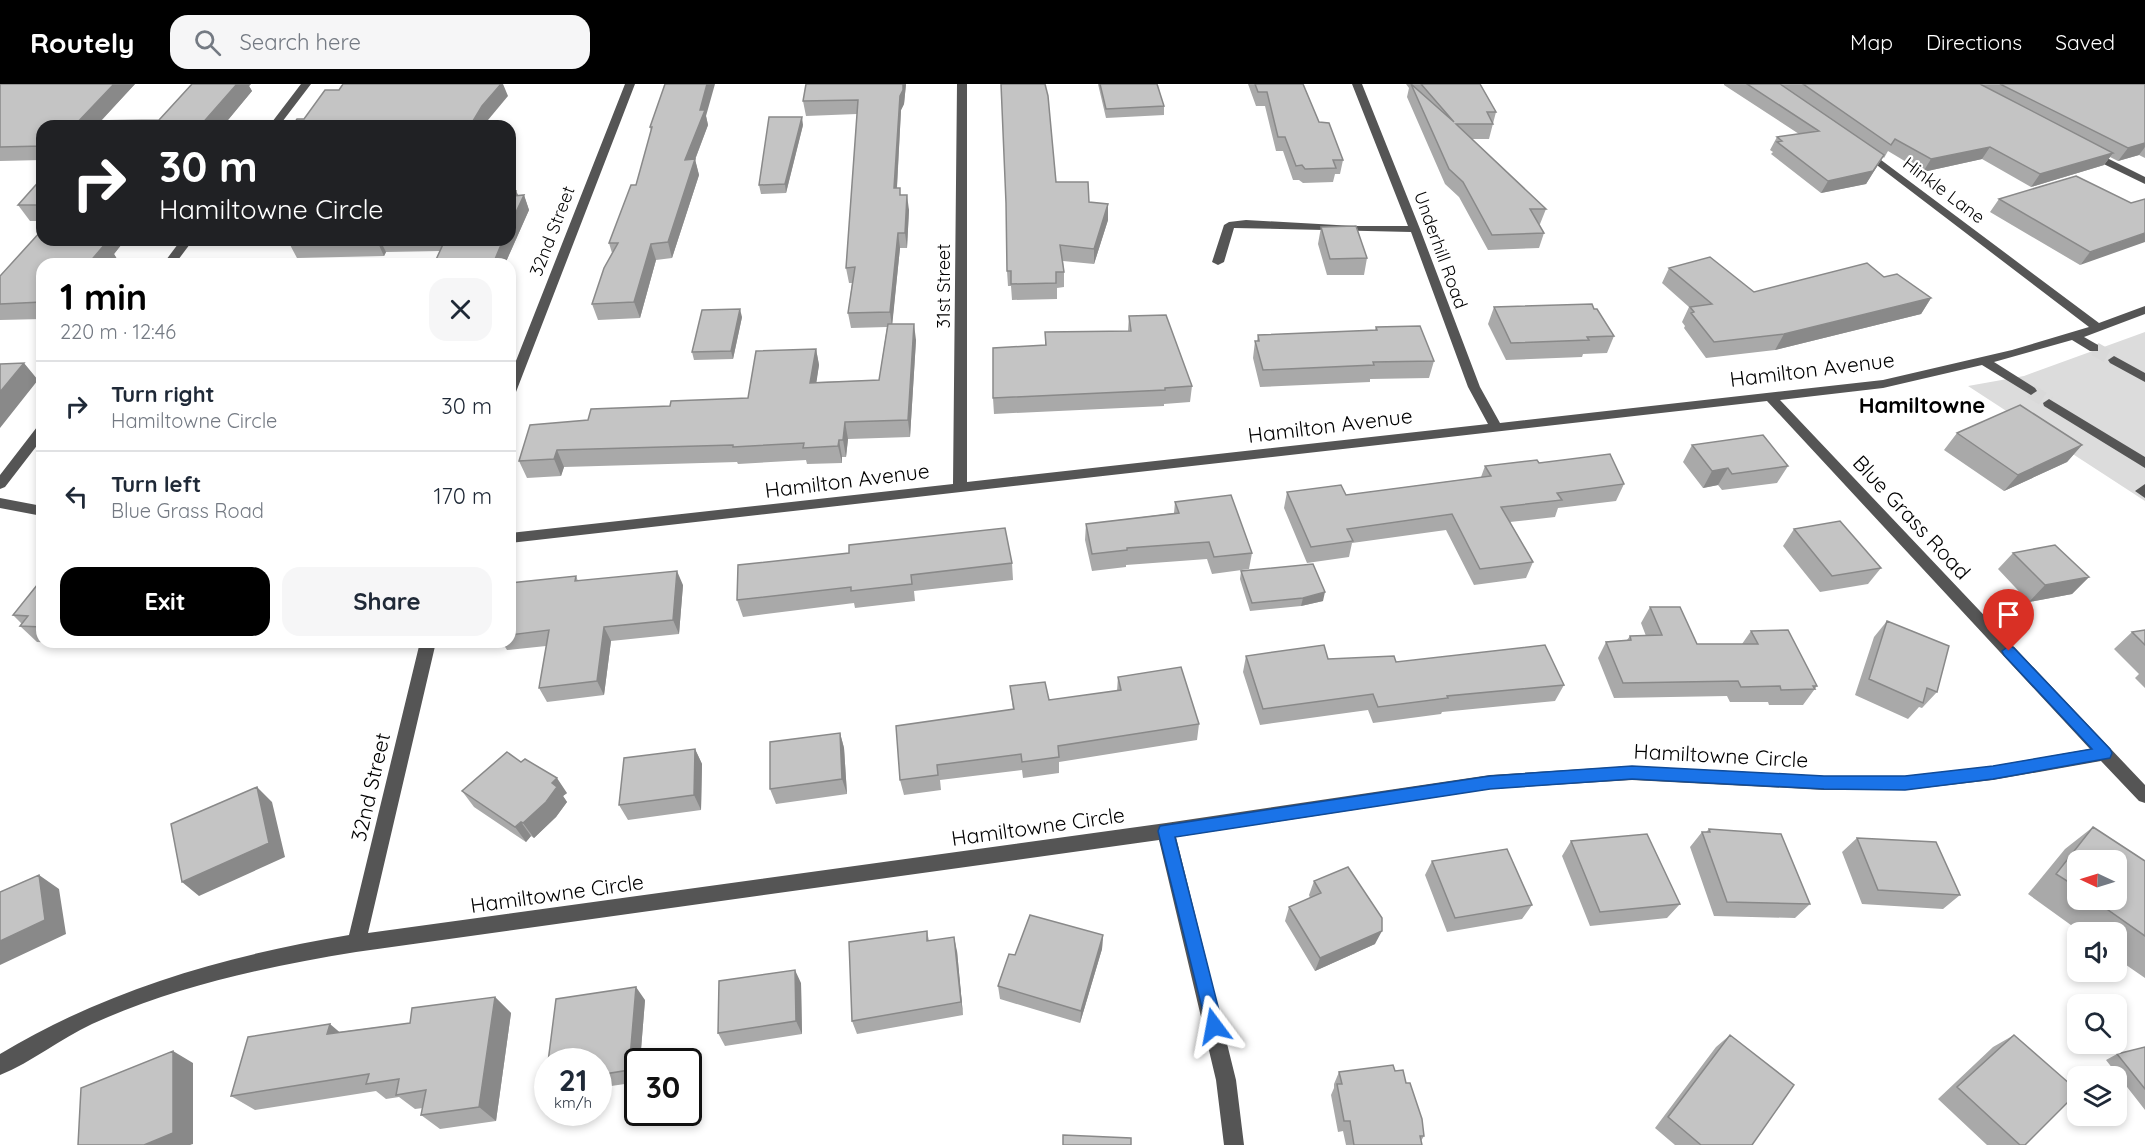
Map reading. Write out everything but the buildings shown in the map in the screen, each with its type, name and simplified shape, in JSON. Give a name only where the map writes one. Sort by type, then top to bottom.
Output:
[{"type":"street","points":[[279,120],[306,84]]},
{"type":"street","name":"32nd Street","points":[[516,377],[630,84]]},
{"type":"street","name":"31st Street","points":[[960,488],[962,84]]},
{"type":"street","name":"Underhill Road","points":[[1357,84],[1415,229],[1474,387],[1496,427]]},
{"type":"street","name":"Hinkle Lane","points":[[1853,143],[2098,328]]},
{"type":"street","points":[[2082,149],[2145,182]]},
{"type":"street","points":[[1218,262],[1229,225],[1246,223],[1354,229],[1415,229]]},
{"type":"street","name":"Hamilton Avenue","points":[[516,537],[1883,384],[1985,362],[2074,336],[2145,310]]},
{"type":"street","points":[[2074,336],[2094,348]]},
{"type":"street","points":[[2114,360],[2145,378]]},
{"type":"street","points":[[1985,362],[2031,391]]},
{"type":"street","name":"Blue Grass Road","points":[[1770,397],[2145,796]]},
{"type":"street","points":[[2049,403],[2145,463]]},
{"type":"street","points":[[0,484],[36,438]]},
{"type":"street","points":[[0,503],[36,510]]},
{"type":"street","name":"32nd Street","points":[[357,943],[427,648]]},
{"type":"street","name":"Hamiltowne Circle","points":[[0,1065],[66,1027],[128,999],[186,978],[286,954],[357,943],[1166,831],[1490,782],[1632,772],[1824,783],[1905,783],[1993,773],[2105,753]]},
{"type":"street","points":[[1166,831],[1226,1080],[1234,1145]]},
{"type":"shaded area","points":[[2145,332],[2145,501],[1968,386],[2024,376]]},
{"type":"tunnel","points":[[2095,349],[2114,360]]},
{"type":"tunnel","points":[[2031,391],[2049,403]]},
{"type":"district","name":"Hamiltowne","points":[[1922,405]]},
{"type":"route","points":[[1214,1026],[1166,831],[1490,782],[1632,772],[1824,783],[1905,783],[1993,773],[2105,753],[2009,651]]}]
